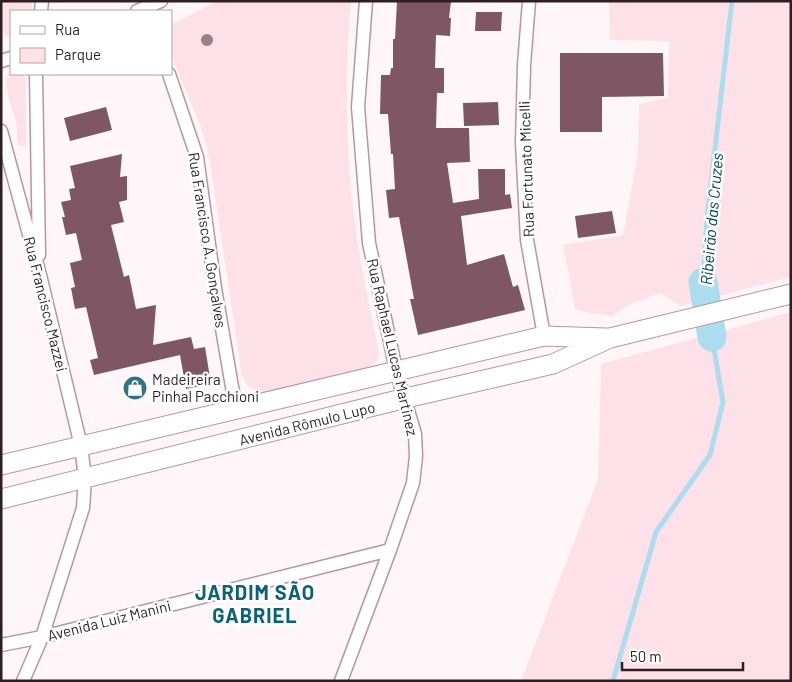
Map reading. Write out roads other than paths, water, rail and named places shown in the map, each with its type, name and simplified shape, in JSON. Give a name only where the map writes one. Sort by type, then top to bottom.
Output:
[{"type":"street","points":[[145,10],[161,1]]},
{"type":"street","name":"Rua Raphael Lucas Martinez","points":[[341,681],[413,483],[416,456],[415,434],[406,398],[396,370],[369,243],[358,107],[366,1]]},
{"type":"street","name":"Rua Fortunato Micelli","points":[[528,1],[522,143],[528,240],[544,336]]},
{"type":"street","points":[[36,75],[40,275]]},
{"type":"street","name":"Rua Francisco A. Gonçalves","points":[[169,75],[197,157],[215,288],[236,410]]},
{"type":"street","name":"Rua Francisco Mazzei","points":[[1,131],[40,275],[81,446],[85,478],[84,508],[42,637],[23,681]]},
{"type":"street","name":"Avenida Rômulo Lupo","points":[[1,499],[406,398],[553,364],[610,338],[791,294]]},
{"type":"street","name":"Avenida Rômulo Lupo","points":[[1,465],[544,336],[610,338]]},
{"type":"street","name":"Avenida Luiz Manini","points":[[1,644],[42,637],[390,550]]},
{"type":"waterway","name":"Ribeirão das Cruzes","points":[[703,282],[707,218],[732,1]]},
{"type":"waterway","name":"Ribeirão das Cruzes","points":[[703,282],[712,337]]},
{"type":"waterway","name":"Ribeirão das Cruzes","points":[[613,681],[656,532],[710,455],[723,402],[712,337]]},
{"type":"place","name":"Madeireira Pinhal Pacchioni","points":[[135,388]]},
{"type":"district","name":"JARDIM SÃO GABRIEL","points":[[255,604]]}]
